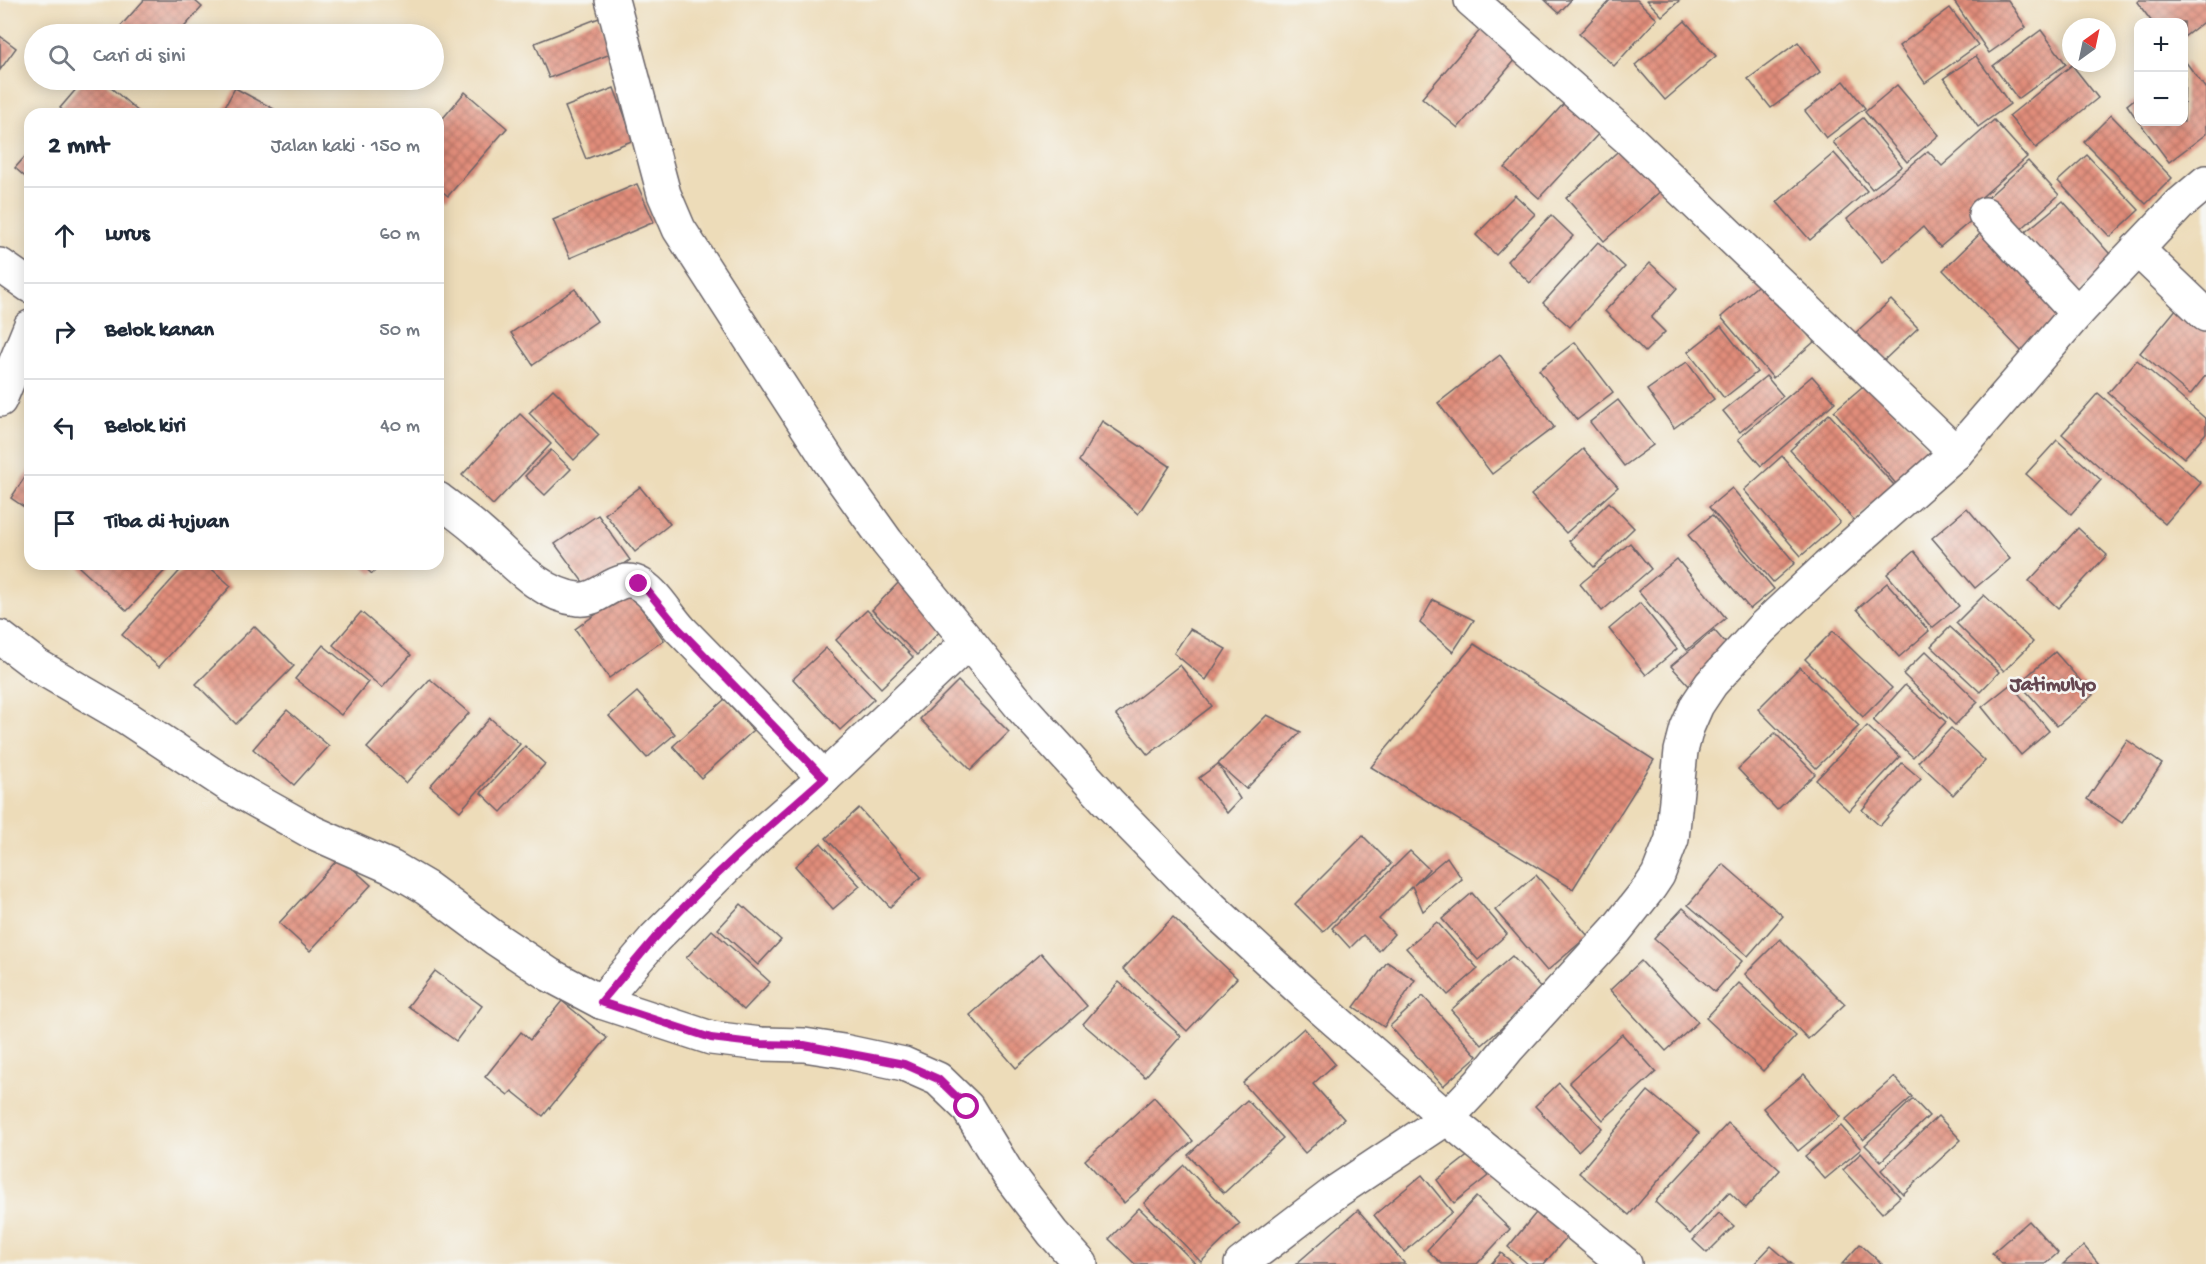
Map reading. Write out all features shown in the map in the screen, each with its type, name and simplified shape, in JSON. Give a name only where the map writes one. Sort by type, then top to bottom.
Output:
[{"type":"street","points":[[612,0],[664,194],[679,230],[829,461],[887,542],[1023,709],[1101,794],[1212,908],[1304,993],[1447,1118],[1625,1264]]},
{"type":"street","points":[[1478,2],[1677,183],[1956,453]]},
{"type":"street","points":[[1241,1264],[1337,1191],[1447,1118],[1616,930],[1650,887],[1667,856],[1672,839],[1681,751],[1687,728],[1697,705],[1711,684],[1761,629],[1827,567],[1956,453],[2077,313],[2180,204],[2206,182]]},
{"type":"street","points":[[1985,214],[2077,313]]},
{"type":"street","points":[[2137,249],[2206,315]]},
{"type":"street","points":[[0,265],[24,282]]},
{"type":"street","points":[[0,400],[24,342]]},
{"type":"street","points":[[444,504],[479,531],[529,576],[552,591],[579,599],[599,594],[625,580],[639,584],[646,589],[678,628],[824,778]]},
{"type":"street","points":[[0,637],[38,666],[127,718],[230,786],[312,832],[391,867],[427,888],[550,975],[601,1002],[711,1038],[761,1044],[804,1045],[843,1051],[904,1064],[938,1079],[967,1107],[1008,1174],[1053,1233],[1081,1264]]},
{"type":"street","points":[[601,1002],[655,938],[758,836],[824,778],[969,642]]},
{"type":"building","points":[[144,0],[194,0],[202,7],[187,24],[122,24]]},
{"type":"building","points":[[1545,0],[1571,0],[1559,13]]},
{"type":"building","points":[[1610,0],[1637,0],[1657,19],[1614,66],[1579,34]]},
{"type":"building","points":[[1647,0],[1680,0],[1662,16]]},
{"type":"building","points":[[1953,0],[2008,0],[2026,27],[1989,53]]},
{"type":"building","points":[[2139,0],[2206,0],[2206,20],[2188,34],[2188,18],[2149,18],[2137,2]]},
{"type":"building","points":[[1950,8],[1978,45],[1925,83],[1899,46]]},
{"type":"building","points":[[599,18],[613,53],[549,78],[535,43]]},
{"type":"building","points":[[1685,21],[1716,56],[1665,100],[1635,65]]},
{"type":"building","points":[[1481,29],[1516,59],[1458,128],[1422,98]]},
{"type":"building","points":[[2041,30],[2062,59],[2062,67],[2018,99],[1993,66]]},
{"type":"building","points":[[0,36],[16,48],[0,70]]},
{"type":"building","points":[[1798,42],[1820,72],[1771,108],[1748,79]]},
{"type":"building","points":[[1976,56],[2010,104],[1978,127],[1944,78]]},
{"type":"building","points":[[2188,65],[2206,89],[2206,134],[2169,162],[2142,126],[2188,126]]},
{"type":"building","points":[[2063,72],[2078,72],[2098,98],[2036,148],[2009,116]]},
{"type":"building","points":[[1844,81],[1865,108],[1826,138],[1805,111]]},
{"type":"building","points":[[1897,85],[1939,135],[1907,162],[1865,112]]},
{"type":"building","points":[[614,88],[634,140],[586,159],[565,107]]},
{"type":"building","points":[[75,90],[113,90],[134,108],[60,108]]},
{"type":"building","points":[[234,90],[239,90],[272,108],[224,108]]},
{"type":"building","points":[[465,92],[507,128],[448,196],[444,193],[444,117]]},
{"type":"building","points":[[1568,99],[1602,130],[1539,198],[1505,168]]},
{"type":"building","points":[[2134,99],[2134,115],[2127,105]]},
{"type":"building","points":[[2111,115],[2172,178],[2146,204],[2084,142]]},
{"type":"building","points":[[1863,118],[1902,166],[1872,189],[1833,142]]},
{"type":"building","points":[[1994,120],[2027,157],[1974,204],[1980,213],[1940,247],[1923,227],[1883,262],[1847,219],[1928,151],[1942,166]]},
{"type":"building","points":[[1625,145],[1664,188],[1604,241],[1566,198]]},
{"type":"building","points":[[1834,153],[1867,191],[1810,240],[1777,202]]},
{"type":"building","points":[[2087,155],[2139,210],[2110,237],[2058,181]]},
{"type":"building","points":[[24,158],[24,176],[15,168]]},
{"type":"building","points":[[2028,161],[2059,195],[2018,232],[1987,198]]},
{"type":"building","points":[[637,184],[654,222],[570,258],[553,220]]},
{"type":"building","points":[[1515,195],[1535,214],[1496,255],[1476,235]]},
{"type":"building","points":[[2063,201],[2116,261],[2078,294],[2024,233]]},
{"type":"building","points":[[1551,215],[1573,236],[1530,283],[1507,261]]},
{"type":"building","points":[[1986,228],[2066,312],[2023,353],[1943,270]]},
{"type":"building","points":[[1598,242],[1625,267],[1570,327],[1543,303]]},
{"type":"building","points":[[1650,263],[1677,288],[1651,318],[1665,332],[1645,352],[1605,311]]},
{"type":"building","points":[[1763,281],[1814,342],[1773,378],[1721,317]]},
{"type":"building","points":[[575,289],[597,321],[533,365],[511,333]]},
{"type":"building","points":[[1891,300],[1918,328],[1879,365],[1852,336]]},
{"type":"building","points":[[2177,308],[2206,332],[2206,375],[2190,395],[2140,353]]},
{"type":"building","points":[[1721,326],[1757,372],[1724,398],[1688,352]]},
{"type":"building","points":[[1575,342],[1613,392],[1577,420],[1539,370]]},
{"type":"building","points":[[1500,355],[1554,427],[1492,474],[1438,403]]},
{"type":"building","points":[[2137,360],[2206,419],[2206,433],[2184,458],[2108,393]]},
{"type":"building","points":[[1687,362],[1714,399],[1674,428],[1647,390]]},
{"type":"building","points":[[1766,376],[1783,396],[1740,432],[1723,411]]},
{"type":"building","points":[[1812,376],[1835,402],[1761,466],[1738,439]]},
{"type":"building","points":[[1869,381],[1932,454],[1897,485],[1834,411]]},
{"type":"building","points":[[553,389],[599,435],[574,460],[529,413]]},
{"type":"building","points":[[2098,393],[2201,483],[2165,524],[2062,434]]},
{"type":"building","points":[[1618,400],[1653,445],[1624,466],[1590,422]]},
{"type":"building","points":[[520,414],[551,444],[493,505],[462,475]]},
{"type":"building","points":[[1829,414],[1894,485],[1855,521],[1790,450]]},
{"type":"building","points":[[1102,421],[1170,466],[1138,514],[1079,461]]},
{"type":"building","points":[[2057,440],[2101,480],[2071,514],[2026,474]]},
{"type":"building","points":[[1583,449],[1618,487],[1566,533],[1531,495]]},
{"type":"building","points":[[551,450],[571,469],[545,495],[525,476]]},
{"type":"building","points":[[1782,456],[1840,522],[1801,556],[1744,490]]},
{"type":"building","points":[[24,478],[24,507],[11,498]]},
{"type":"building","points":[[640,487],[670,524],[635,552],[605,514]]},
{"type":"building","points":[[1732,488],[1795,563],[1773,582],[1709,507]]},
{"type":"building","points":[[1609,502],[1634,528],[1594,567],[1569,541]]},
{"type":"building","points":[[1967,508],[2010,559],[1975,588],[1932,538]]},
{"type":"building","points":[[598,515],[630,560],[588,589],[555,544]]},
{"type":"building","points":[[1712,515],[1774,589],[1750,609],[1688,535]]},
{"type":"building","points":[[2078,528],[2107,555],[2058,608],[2029,581]]},
{"type":"building","points":[[1630,543],[1651,569],[1602,611],[1580,584]]},
{"type":"building","points":[[1914,551],[1959,606],[1932,628],[1887,574]]},
{"type":"building","points":[[1677,559],[1726,618],[1687,650],[1638,591]]},
{"type":"building","points":[[82,570],[165,570],[127,611]]},
{"type":"building","points":[[181,570],[213,570],[231,586],[159,667],[122,635]]},
{"type":"building","points":[[901,580],[946,625],[917,655],[872,610]]},
{"type":"building","points":[[1887,583],[1929,631],[1899,657],[1857,609]]},
{"type":"building","points":[[629,591],[664,640],[609,678],[575,629]]},
{"type":"building","points":[[1984,595],[2033,642],[2004,671],[1956,623]]},
{"type":"building","points":[[1433,600],[1474,620],[1453,652],[1420,623]]},
{"type":"building","points":[[1640,603],[1677,649],[1646,675],[1609,629]]},
{"type":"building","points":[[867,610],[913,657],[881,688],[836,640]]},
{"type":"building","points":[[361,612],[411,655],[382,688],[333,645]]},
{"type":"building","points":[[254,626],[294,666],[236,724],[196,684]]},
{"type":"building","points":[[1950,627],[1999,672],[1980,692],[1931,646]]},
{"type":"building","points":[[1190,629],[1226,649],[1206,680],[1174,653]]},
{"type":"building","points":[[1714,630],[1733,652],[1691,688],[1671,666]]},
{"type":"building","points":[[1833,631],[1892,688],[1863,717],[1805,659]]},
{"type":"building","points":[[1474,644],[1654,760],[1573,889],[1371,767]]},
{"type":"building","points":[[323,645],[368,682],[341,715],[295,679]]},
{"type":"building","points":[[826,648],[874,699],[840,730],[793,679]]},
{"type":"building","points":[[1926,651],[1978,702],[1955,725],[1903,674]]},
{"type":"building","points":[[2055,652],[2093,695],[2057,726],[2019,683]]},
{"type":"building","points":[[1180,665],[1212,706],[1148,755],[1116,715]]},
{"type":"building","points":[[1800,667],[1859,726],[1816,768],[1758,709]]},
{"type":"building","points":[[430,679],[469,713],[406,783],[367,748]]},
{"type":"building","points":[[958,681],[1009,732],[971,770],[920,719]]},
{"type":"building","points":[[2011,684],[2049,731],[2021,755],[1982,707]]},
{"type":"building","points":[[1905,685],[1946,722],[1913,757],[1873,720]]},
{"type":"building","points":[[637,692],[675,734],[647,758],[609,716]]},
{"type":"building","points":[[725,699],[753,731],[701,778],[673,746]]},
{"type":"building","points":[[287,710],[329,746],[294,785],[253,749]]},
{"type":"building","points":[[1267,715],[1301,732],[1246,789],[1218,764]]},
{"type":"building","points":[[490,718],[520,744],[460,811],[430,786]]},
{"type":"building","points":[[1867,726],[1900,757],[1849,811],[1816,780]]},
{"type":"building","points":[[1951,728],[1985,761],[1953,795],[1918,762]]},
{"type":"building","points":[[1775,733],[1815,774],[1777,810],[1738,769]]},
{"type":"building","points":[[2127,740],[2162,764],[2122,823],[2087,799]]},
{"type":"building","points":[[525,746],[545,764],[501,812],[481,793]]},
{"type":"building","points":[[1902,763],[1921,779],[1880,826],[1862,810]]},
{"type":"building","points":[[1218,764],[1240,799],[1227,813],[1199,778]]},
{"type":"building","points":[[859,808],[921,877],[890,907],[826,838]]},
{"type":"building","points":[[1363,836],[1391,864],[1323,932],[1295,904]]},
{"type":"building","points":[[821,843],[860,886],[833,909],[795,866]]},
{"type":"building","points":[[1410,851],[1429,869],[1414,885],[1447,857],[1462,879],[1423,911],[1412,886],[1379,919],[1394,934],[1379,951],[1363,935],[1350,948],[1332,928]]},
{"type":"building","points":[[340,857],[371,885],[310,951],[279,923]]},
{"type":"building","points":[[1723,864],[1783,916],[1748,956],[1688,905]]},
{"type":"building","points":[[1536,875],[1588,936],[1547,971],[1495,910]]},
{"type":"building","points":[[1472,893],[1507,934],[1478,960],[1442,919]]},
{"type":"building","points":[[741,904],[781,940],[758,965],[718,929]]},
{"type":"building","points":[[1683,908],[1742,961],[1715,992],[1654,939]]},
{"type":"building","points":[[1173,917],[1237,978],[1187,1031],[1123,969]]},
{"type":"building","points":[[1437,922],[1478,969],[1448,995],[1406,948]]},
{"type":"building","points":[[712,930],[770,982],[744,1010],[686,958]]},
{"type":"building","points":[[1780,939],[1845,1004],[1808,1039],[1745,974]]},
{"type":"building","points":[[1041,953],[1087,1006],[1016,1068],[970,1015]]},
{"type":"building","points":[[1512,956],[1544,991],[1482,1045],[1451,1010]]},
{"type":"building","points":[[1641,961],[1698,1022],[1666,1051],[1610,990]]},
{"type":"building","points":[[1387,962],[1415,980],[1384,1027],[1354,1007]]},
{"type":"building","points":[[435,971],[482,1006],[456,1041],[408,1006]]},
{"type":"building","points":[[1119,982],[1181,1036],[1145,1077],[1083,1024]]},
{"type":"building","points":[[1739,983],[1796,1036],[1763,1071],[1706,1018]]},
{"type":"building","points":[[1423,996],[1477,1056],[1443,1086],[1390,1026]]},
{"type":"building","points":[[562,1001],[607,1038],[543,1116],[512,1091],[508,1095],[485,1077],[521,1032],[530,1040]]},
{"type":"building","points":[[1304,1028],[1335,1064],[1313,1084],[1344,1119],[1305,1153],[1243,1083]]},
{"type":"building","points":[[1622,1034],[1656,1072],[1603,1120],[1569,1082]]},
{"type":"building","points":[[1804,1074],[1840,1117],[1798,1151],[1763,1108]]},
{"type":"building","points":[[1894,1077],[1912,1097],[1863,1140],[1845,1120]]},
{"type":"building","points":[[1559,1083],[1602,1128],[1578,1151],[1535,1106]]},
{"type":"building","points":[[1648,1091],[1699,1133],[1629,1215],[1579,1173]]},
{"type":"building","points":[[1154,1097],[1193,1141],[1124,1203],[1085,1160]]},
{"type":"building","points":[[1913,1099],[1929,1116],[1881,1161],[1865,1145]]},
{"type":"building","points":[[1247,1100],[1283,1138],[1224,1193],[1188,1155]]},
{"type":"building","points":[[1938,1116],[1961,1140],[1903,1194],[1881,1170]]},
{"type":"building","points":[[1728,1123],[1780,1170],[1746,1208],[1729,1192],[1690,1234],[1655,1202]]},
{"type":"building","points":[[1841,1126],[1861,1149],[1825,1179],[1805,1156]]},
{"type":"building","points":[[1861,1153],[1900,1197],[1882,1213],[1843,1170]]},
{"type":"building","points":[[1470,1154],[1488,1176],[1454,1203],[1437,1180]]},
{"type":"building","points":[[1184,1165],[1240,1224],[1201,1262],[1144,1203]]},
{"type":"building","points":[[1422,1175],[1452,1212],[1404,1252],[1374,1215]]},
{"type":"building","points":[[1476,1197],[1510,1229],[1477,1264],[1442,1264],[1427,1250]]},
{"type":"building","points":[[1139,1208],[1196,1264],[1135,1264],[1109,1239]]},
{"type":"building","points":[[1540,1208],[1570,1233],[1544,1264],[1528,1264],[1508,1247]]},
{"type":"building","points":[[1358,1210],[1405,1264],[1296,1264]]},
{"type":"building","points":[[1719,1213],[1734,1226],[1707,1253],[1693,1240]]},
{"type":"building","points":[[2029,1221],[2058,1253],[2045,1264],[2002,1264],[1992,1253]]},
{"type":"building","points":[[1860,1244],[1882,1264],[1842,1264]]},
{"type":"building","points":[[1771,1246],[1792,1264],[1754,1264]]},
{"type":"building","points":[[2084,1246],[2099,1264],[2063,1264]]},
{"type":"building","points":[[1501,1253],[1514,1264],[1491,1264]]},
{"type":"district","name":"Jatimulyo","points":[[2053,683]]},
{"type":"route","points":[[639,584],[646,589],[678,628],[824,778],[758,836],[655,938],[601,1002],[674,1028],[711,1038],[761,1044],[804,1045],[904,1064],[938,1079],[967,1107]]}]
